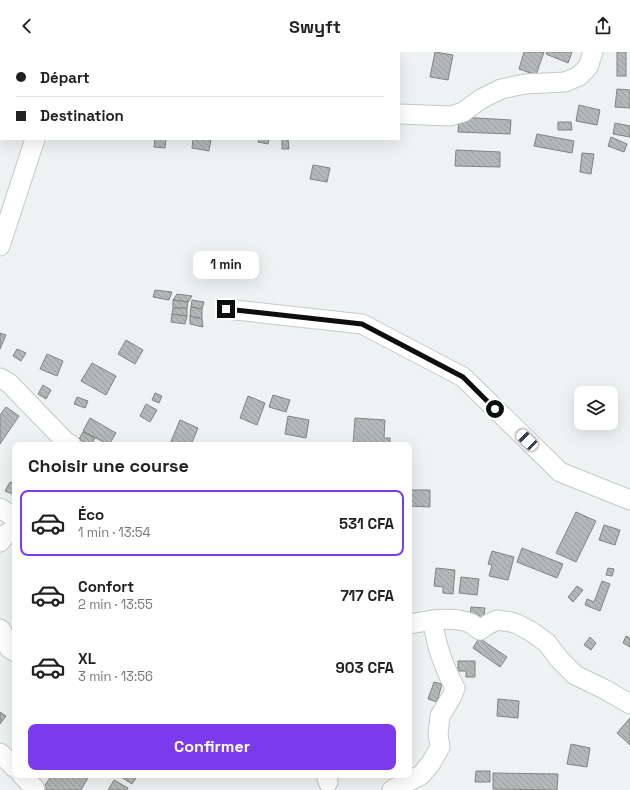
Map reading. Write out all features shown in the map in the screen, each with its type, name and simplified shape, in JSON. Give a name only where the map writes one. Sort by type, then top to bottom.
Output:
[{"type":"street","points":[[400,114],[450,116],[464,112],[481,99],[500,89],[525,84],[565,82],[579,76],[588,67],[593,52]]},
{"type":"street","points":[[0,246],[35,140]]},
{"type":"street","points":[[226,309],[362,324],[463,377],[560,472],[630,500]]},
{"type":"street","points":[[0,378],[9,383],[67,442]]},
{"type":"street","points":[[0,508],[12,516]]},
{"type":"street","points":[[0,542],[6,534],[12,531]]},
{"type":"street","points":[[412,624],[433,620],[454,619],[472,624],[480,630],[497,620],[517,624],[532,632],[547,643],[559,659],[575,675],[630,704]]},
{"type":"street","points":[[392,790],[421,774],[431,763],[440,747],[438,734],[440,716],[455,688],[445,668],[434,633],[433,620]]},
{"type":"street","points":[[0,629],[4,633],[8,646],[12,649]]},
{"type":"street","points":[[0,753],[12,765]]},
{"type":"street","points":[[25,778],[36,789],[35,790]]},
{"type":"building","points":[[435,52],[453,55],[448,80],[430,77]]},
{"type":"building","points":[[524,52],[544,52],[536,75],[519,69]]},
{"type":"building","points":[[547,52],[572,52],[568,63],[546,54]]},
{"type":"building","points":[[617,52],[626,52],[626,76],[617,76]]},
{"type":"building","points":[[617,89],[630,90],[630,108],[615,107]]},
{"type":"building","points":[[579,105],[600,110],[597,125],[576,121]]},
{"type":"building","points":[[459,117],[511,120],[510,134],[458,132]]},
{"type":"building","points":[[558,122],[571,122],[572,130],[558,130]]},
{"type":"building","points":[[615,123],[630,126],[630,137],[613,134]]},
{"type":"building","points":[[537,134],[574,141],[572,153],[534,146]]},
{"type":"building","points":[[611,137],[627,144],[624,152],[608,146]]},
{"type":"building","points":[[155,140],[166,140],[165,148],[154,147]]},
{"type":"building","points":[[193,140],[211,140],[209,151],[192,148]]},
{"type":"building","points":[[259,140],[269,140],[268,144],[258,142]]},
{"type":"building","points":[[282,140],[288,140],[289,149],[282,149]]},
{"type":"building","points":[[456,150],[500,152],[500,167],[455,166]]},
{"type":"building","points":[[582,153],[594,154],[591,174],[580,172]]},
{"type":"building","points":[[313,165],[330,168],[327,182],[310,179]]},
{"type":"building","points":[[155,290],[172,292],[169,300],[153,297]]},
{"type":"building","points":[[177,294],[192,296],[188,302],[173,300]]},
{"type":"building","points":[[173,300],[188,302],[187,308],[173,308]]},
{"type":"building","points":[[192,300],[204,302],[202,309],[191,307]]},
{"type":"building","points":[[191,307],[202,309],[202,319],[190,316]]},
{"type":"building","points":[[173,308],[187,308],[187,316],[172,314]]},
{"type":"building","points":[[172,314],[187,316],[185,324],[171,322]]},
{"type":"building","points":[[190,316],[202,319],[203,327],[190,324]]},
{"type":"building","points":[[0,333],[6,335],[0,349]]},
{"type":"building","points":[[126,340],[143,350],[135,364],[118,354]]},
{"type":"building","points":[[17,349],[26,353],[21,361],[13,356]]},
{"type":"building","points":[[47,354],[63,361],[57,376],[40,369]]},
{"type":"building","points":[[92,363],[116,376],[106,395],[81,381]]},
{"type":"building","points":[[43,385],[51,390],[46,399],[38,394]]},
{"type":"building","points":[[155,393],[162,396],[159,403],[152,400]]},
{"type":"building","points":[[273,395],[290,400],[286,412],[269,407]]},
{"type":"building","points":[[248,396],[265,403],[257,425],[240,418]]},
{"type":"building","points":[[77,397],[88,401],[85,408],[74,404]]},
{"type":"building","points":[[146,404],[157,410],[150,422],[140,416]]},
{"type":"building","points":[[6,407],[19,416],[0,444],[0,415]]},
{"type":"building","points":[[288,416],[309,420],[306,438],[285,434]]},
{"type":"building","points":[[90,418],[116,433],[111,442],[103,442],[83,431]]},
{"type":"building","points":[[355,418],[385,420],[384,438],[390,438],[390,442],[353,442]]},
{"type":"building","points":[[180,420],[198,428],[192,442],[171,442]]},
{"type":"building","points":[[83,432],[95,438],[93,442],[84,442],[79,439]]},
{"type":"building","points":[[10,482],[12,483],[12,494],[5,491]]},
{"type":"building","points":[[412,490],[430,490],[430,507],[412,506]]},
{"type":"building","points":[[576,512],[596,521],[576,562],[556,553]]},
{"type":"building","points":[[604,525],[620,530],[615,545],[599,540]]},
{"type":"building","points":[[522,548],[563,564],[557,578],[517,562]]},
{"type":"building","points":[[492,551],[514,557],[508,580],[489,576],[492,565],[488,564]]},
{"type":"building","points":[[436,568],[455,570],[453,594],[443,593],[443,587],[434,586]]},
{"type":"building","points":[[608,568],[614,569],[612,576],[606,575]]},
{"type":"building","points":[[461,577],[479,579],[477,595],[459,593]]},
{"type":"building","points":[[602,581],[610,584],[600,611],[585,605],[587,599],[594,602]]},
{"type":"building","points":[[577,586],[583,590],[573,602],[568,597]]},
{"type":"building","points":[[471,607],[485,608],[483,621],[469,619]]},
{"type":"building","points":[[626,636],[630,638],[630,647],[623,643]]},
{"type":"building","points":[[590,637],[596,643],[591,650],[584,645]]},
{"type":"building","points":[[479,638],[507,657],[500,667],[473,648]]},
{"type":"building","points":[[458,661],[475,661],[475,677],[466,677],[466,671],[458,671]]},
{"type":"building","points":[[434,682],[442,684],[437,702],[428,699]]},
{"type":"building","points":[[498,699],[519,701],[518,718],[497,716]]},
{"type":"building","points":[[0,712],[6,716],[0,724]]},
{"type":"building","points":[[630,718],[630,745],[617,733]]},
{"type":"building","points":[[571,744],[590,748],[587,767],[567,764]]},
{"type":"building","points":[[476,771],[490,771],[490,782],[475,782]]},
{"type":"building","points":[[493,773],[558,774],[557,790],[493,789]]},
{"type":"building","points":[[50,778],[88,778],[81,790],[46,790],[43,788]]},
{"type":"building","points":[[123,778],[136,778],[132,784]]},
{"type":"building","points":[[114,780],[128,788],[127,790],[108,790]]},
{"type":"route","points":[[226,309],[362,324],[463,377],[495,409]]}]
